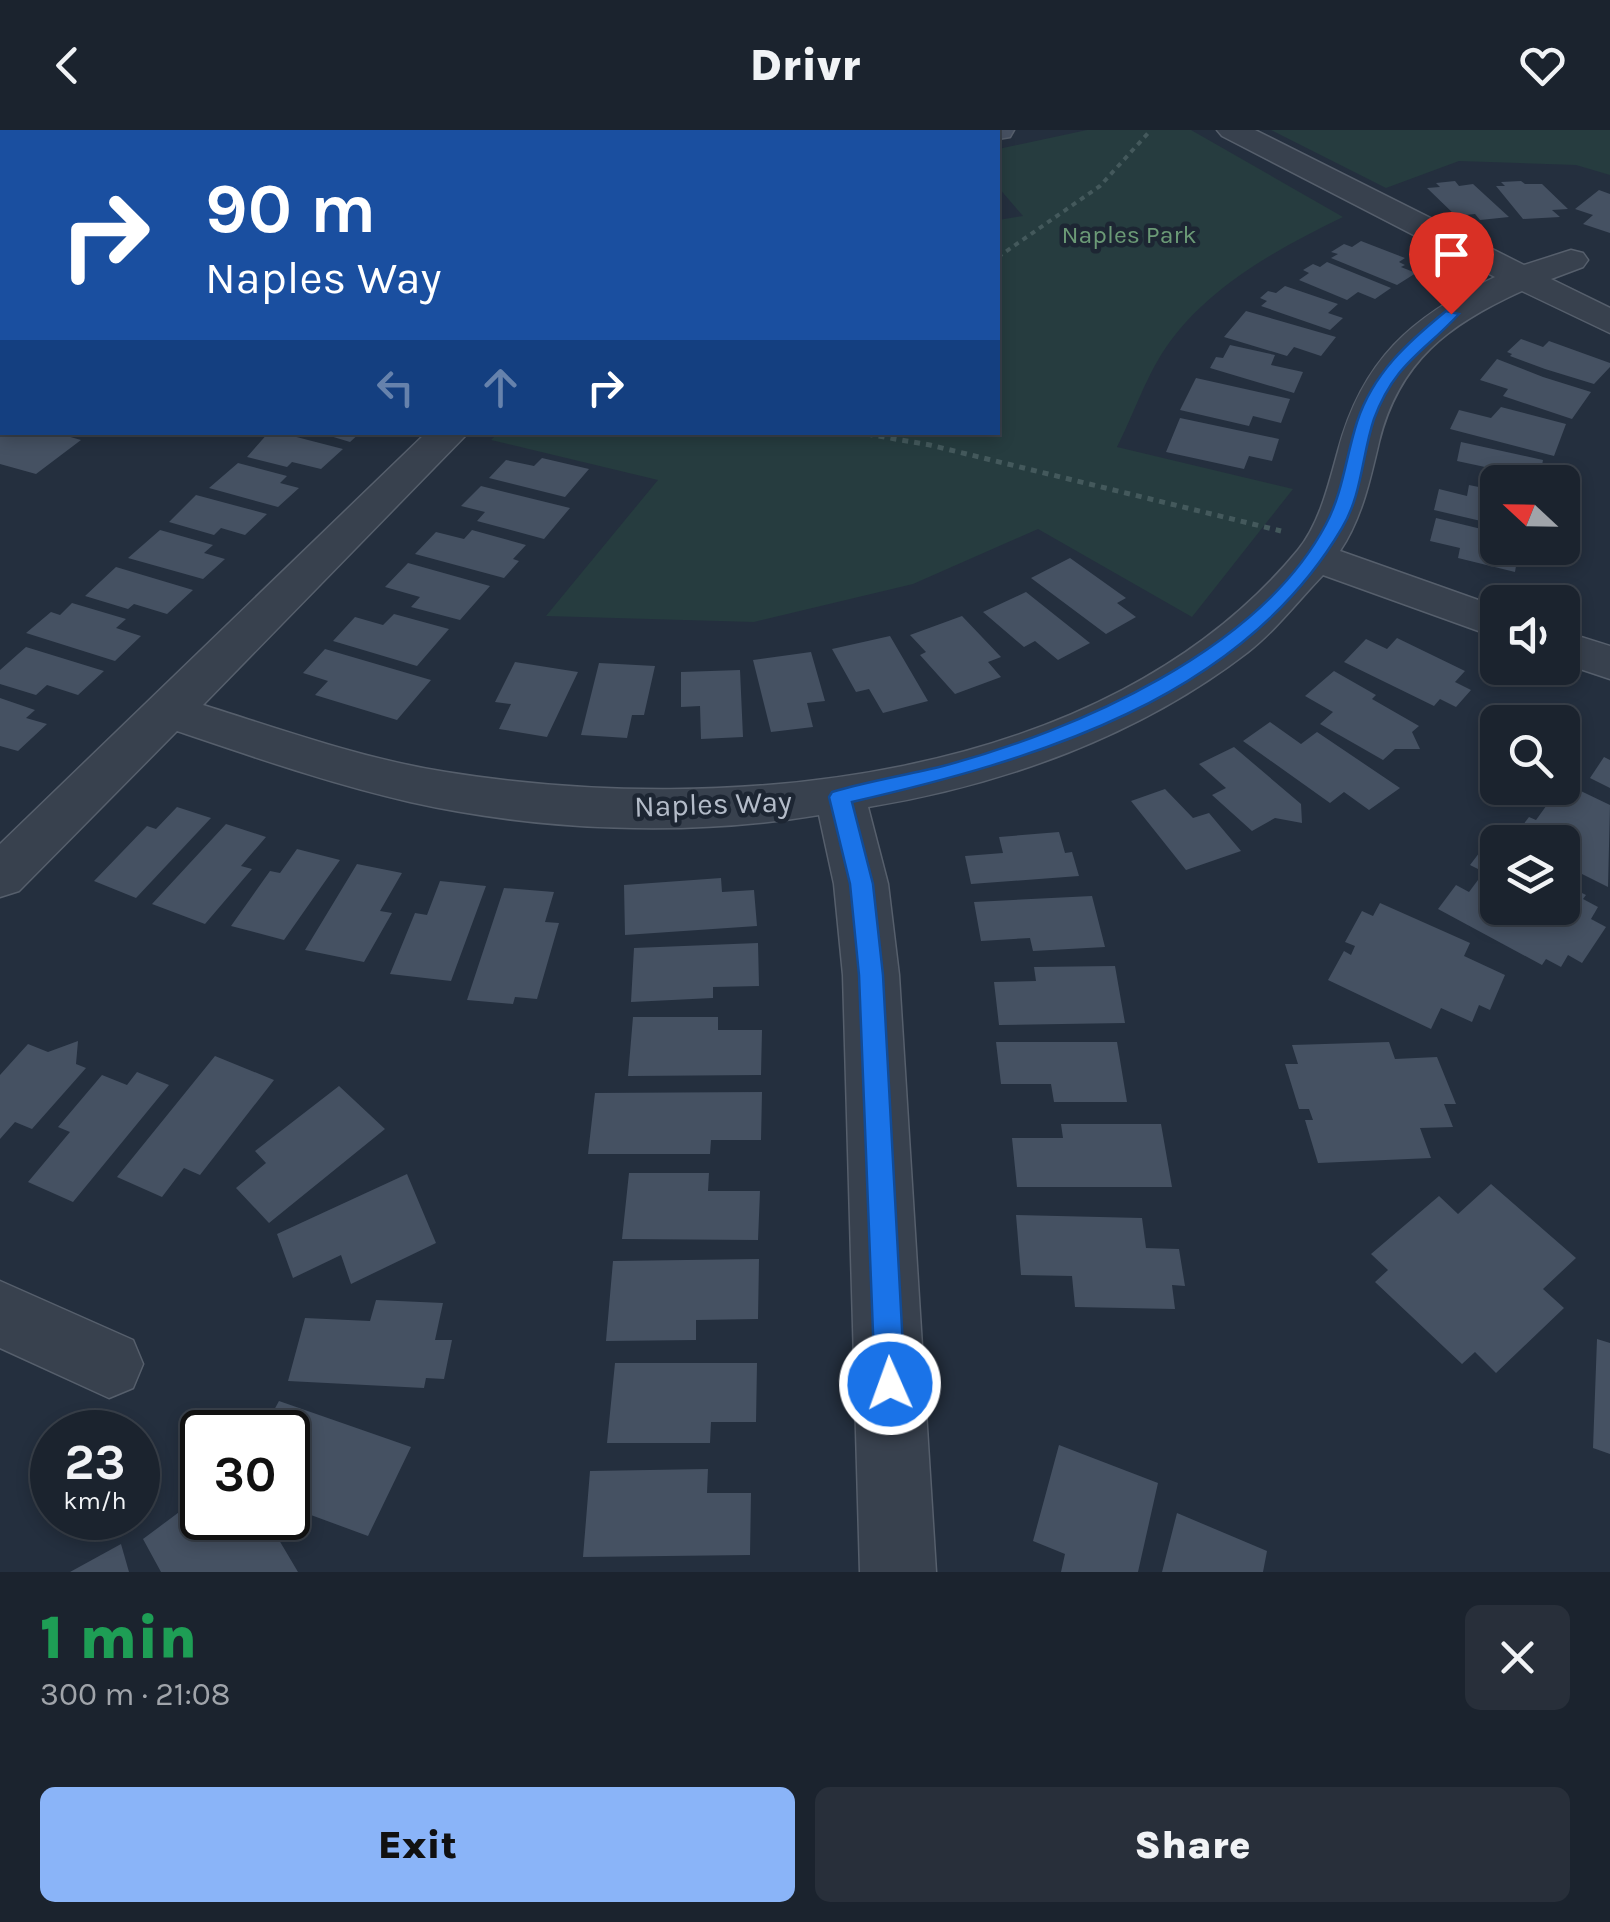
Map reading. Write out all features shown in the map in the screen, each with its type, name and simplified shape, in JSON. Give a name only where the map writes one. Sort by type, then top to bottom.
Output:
[{"type":"street","points":[[1232,130],[1610,322]]},
{"type":"street","name":"Naples Way","points":[[169,711],[390,779],[506,800],[686,808],[840,797],[950,772],[1101,719],[1201,664],[1259,618],[1298,544],[1342,509],[1366,419],[1391,370],[1412,346],[1451,314],[1520,278],[1571,260]]},
{"type":"street","points":[[0,877],[447,435]]},
{"type":"street","points":[[1298,544],[1480,616]]},
{"type":"street","points":[[1580,653],[1610,664]]},
{"type":"street","points":[[840,797],[861,884],[871,975],[898,1572]]},
{"type":"street","points":[[0,1314],[108,1364]]},
{"type":"path","points":[[1000,257],[1083,201],[1124,164],[1151,130]]},
{"type":"path","points":[[871,435],[930,446],[1298,544]]},
{"type":"green space","name":"Naples Park","points":[[1087,130],[1191,130],[1343,217],[1248,270],[1186,322],[1154,367],[1117,447],[1293,489],[1192,617],[1038,529],[913,584],[754,622],[546,616],[658,480],[491,440],[496,435],[1000,435],[1000,220],[1023,216],[1000,189],[1000,149]]},
{"type":"green space","points":[[1271,130],[1610,130],[1610,175],[1576,165],[1459,161],[1386,188]]},
{"type":"building","points":[[1455,181],[1459,186],[1473,184],[1509,217],[1480,220],[1475,214],[1456,216],[1427,188]]},
{"type":"building","points":[[1521,181],[1542,184],[1568,209],[1552,210],[1560,217],[1523,219],[1496,186]]},
{"type":"building","points":[[1599,190],[1610,194],[1610,233],[1583,224],[1593,215],[1575,209]]},
{"type":"building","points":[[1361,241],[1405,258],[1399,262],[1405,265],[1401,267],[1416,273],[1397,285],[1331,258],[1338,254],[1331,252],[1344,244],[1352,247]]},
{"type":"building","points":[[1327,262],[1391,288],[1375,299],[1358,292],[1347,300],[1299,280],[1309,273],[1303,270]]},
{"type":"building","points":[[1285,286],[1338,304],[1328,313],[1343,318],[1330,330],[1261,306],[1267,301],[1260,298],[1268,291],[1276,293]]},
{"type":"building","points":[[1246,311],[1336,337],[1321,356],[1294,347],[1287,356],[1224,337]]},
{"type":"building","points":[[1521,339],[1543,347],[1549,341],[1610,363],[1610,367],[1594,384],[1545,369],[1510,356],[1507,352]]},
{"type":"building","points":[[1230,345],[1275,355],[1271,365],[1303,372],[1294,393],[1210,368],[1216,357],[1223,358]]},
{"type":"building","points":[[1497,359],[1591,392],[1572,419],[1503,396],[1508,389],[1480,380]]},
{"type":"building","points":[[1196,378],[1290,399],[1281,423],[1253,416],[1249,426],[1180,410]]},
{"type":"building","points":[[1501,407],[1566,424],[1554,456],[1450,429],[1459,410],[1491,418]]},
{"type":"building","points":[[1180,418],[1279,439],[1272,461],[1249,456],[1244,469],[1166,452]]},
{"type":"building","points":[[0,435],[64,435],[81,440],[36,474],[0,464]]},
{"type":"building","points":[[266,435],[289,435],[343,449],[321,469],[292,462],[287,467],[247,457]]},
{"type":"building","points":[[327,435],[358,435],[350,442]]},
{"type":"building","points":[[1461,442],[1543,460],[1542,465],[1480,466],[1457,461]]},
{"type":"building","points":[[542,458],[589,469],[565,497],[489,478],[506,460],[534,466]]},
{"type":"building","points":[[238,463],[287,476],[280,483],[299,488],[278,507],[209,488]]},
{"type":"building","points":[[1469,485],[1480,487],[1480,521],[1434,510],[1439,489],[1467,496]]},
{"type":"building","points":[[481,486],[570,508],[544,539],[477,521],[485,512],[461,506]]},
{"type":"building","points":[[196,495],[267,514],[245,535],[221,528],[214,535],[169,522]]},
{"type":"building","points":[[1436,518],[1480,529],[1480,563],[1458,558],[1460,548],[1430,541]]},
{"type":"building","points":[[160,530],[213,545],[204,553],[225,559],[203,579],[128,558]]},
{"type":"building","points":[[472,530],[526,545],[513,559],[519,561],[504,578],[415,554],[436,532],[464,539]]},
{"type":"building","points":[[1070,558],[1126,598],[1117,603],[1136,617],[1106,634],[1031,578]]},
{"type":"building","points":[[408,563],[490,586],[460,620],[411,607],[420,597],[385,587]]},
{"type":"building","points":[[1486,565],[1516,565],[1515,572]]},
{"type":"building","points":[[116,567],[193,590],[167,614],[134,604],[128,609],[85,596]]},
{"type":"building","points":[[1026,592],[1090,643],[1058,660],[1035,641],[1024,647],[983,612]]},
{"type":"building","points":[[72,603],[126,619],[116,628],[141,636],[115,661],[26,633],[51,612],[60,615]]},
{"type":"building","points":[[394,614],[449,629],[417,666],[333,641],[355,617],[383,625]]},
{"type":"building","points":[[962,616],[1001,657],[988,662],[1001,677],[955,694],[920,655],[926,652],[910,635]]},
{"type":"building","points":[[890,636],[928,701],[883,713],[869,689],[856,692],[832,649]]},
{"type":"building","points":[[1397,638],[1465,671],[1455,682],[1471,690],[1456,707],[1440,699],[1434,706],[1344,662],[1366,639],[1387,649]]},
{"type":"building","points":[[26,647],[104,671],[78,695],[47,685],[36,695],[0,684],[0,670]]},
{"type":"building","points":[[325,649],[431,680],[397,720],[315,695],[328,681],[303,673]]},
{"type":"building","points":[[811,652],[825,701],[807,703],[813,727],[771,732],[753,660]]},
{"type":"building","points":[[515,662],[578,672],[547,737],[499,729],[511,704],[495,702]]},
{"type":"building","points":[[599,663],[655,666],[644,715],[632,715],[627,738],[581,735]]},
{"type":"building","points":[[740,670],[743,737],[701,739],[700,706],[681,707],[681,672]]},
{"type":"building","points":[[1334,671],[1419,726],[1412,732],[1420,749],[1395,749],[1383,760],[1320,724],[1333,712],[1305,696]]},
{"type":"building","points":[[0,698],[35,710],[26,718],[47,724],[18,751],[0,746]]},
{"type":"building","points":[[1270,722],[1301,744],[1317,732],[1400,788],[1369,810],[1344,792],[1330,803],[1243,741]]},
{"type":"building","points":[[1234,747],[1301,804],[1302,823],[1275,818],[1252,831],[1212,795],[1226,788],[1199,764]]},
{"type":"building","points":[[1604,757],[1610,760],[1610,788],[1590,778]]},
{"type":"building","points":[[1165,789],[1193,818],[1209,813],[1241,851],[1186,870],[1131,801]]},
{"type":"building","points":[[1580,791],[1610,805],[1608,887],[1580,873],[1580,825],[1523,825],[1529,817],[1536,820],[1547,805],[1580,805]]},
{"type":"building","points":[[177,807],[211,818],[136,898],[94,881],[147,826],[156,829]]},
{"type":"building","points":[[226,824],[266,837],[241,866],[252,869],[205,924],[152,904]]},
{"type":"building","points":[[1059,832],[1065,853],[1072,852],[1079,876],[971,884],[965,856],[1003,853],[999,837]]},
{"type":"building","points":[[297,849],[340,860],[284,940],[231,926],[270,871],[280,873]]},
{"type":"building","points":[[1480,852],[1480,870],[1470,865]]},
{"type":"building","points":[[357,864],[402,873],[380,911],[392,913],[364,962],[305,950]]},
{"type":"building","points":[[1480,877],[1480,925],[1580,925],[1580,892],[1586,895],[1583,899],[1598,907],[1591,919],[1606,927],[1582,963],[1568,955],[1561,967],[1546,959],[1542,965],[1438,909],[1456,885],[1469,892]]},
{"type":"building","points":[[721,878],[722,892],[754,890],[757,926],[625,935],[624,885]]},
{"type":"building","points":[[440,881],[486,886],[451,981],[390,974],[415,913],[427,915]]},
{"type":"building","points":[[504,888],[554,892],[545,922],[559,923],[537,999],[515,997],[513,1004],[467,1000]]},
{"type":"building","points":[[1092,896],[1105,947],[1033,951],[1030,938],[981,941],[974,902]]},
{"type":"building","points":[[1380,903],[1470,943],[1464,956],[1505,975],[1490,1010],[1479,1005],[1472,1022],[1441,1008],[1431,1029],[1328,980],[1344,951],[1351,955],[1355,946],[1345,942],[1362,911],[1373,916]]},
{"type":"building","points":[[758,943],[759,986],[713,987],[713,998],[631,1002],[634,948]]},
{"type":"building","points":[[1115,966],[1125,1023],[999,1025],[994,982],[1036,981],[1034,967]]},
{"type":"building","points":[[633,1017],[718,1017],[718,1030],[762,1030],[761,1075],[628,1076]]},
{"type":"building","points":[[78,1041],[76,1064],[86,1068],[32,1129],[15,1122],[0,1139],[0,1075],[28,1044],[48,1052]]},
{"type":"building","points":[[996,1042],[1117,1042],[1127,1102],[1054,1102],[1051,1084],[1001,1084]]},
{"type":"building","points":[[1389,1042],[1395,1059],[1437,1057],[1456,1104],[1444,1104],[1453,1127],[1420,1128],[1431,1158],[1318,1163],[1305,1120],[1313,1120],[1309,1109],[1299,1109],[1285,1064],[1298,1064],[1292,1045]]},
{"type":"building","points":[[215,1056],[274,1080],[200,1175],[184,1168],[162,1197],[117,1177]]},
{"type":"building","points":[[137,1072],[169,1085],[73,1202],[28,1182],[70,1132],[58,1127],[102,1075],[127,1085]]},
{"type":"building","points":[[339,1086],[385,1129],[269,1223],[236,1188],[266,1163],[255,1151]]},
{"type":"building","points":[[762,1092],[761,1140],[711,1140],[710,1154],[588,1154],[595,1093]]},
{"type":"building","points":[[1061,1124],[1161,1124],[1172,1187],[1017,1187],[1012,1138],[1063,1138]]},
{"type":"building","points":[[629,1173],[709,1173],[708,1191],[760,1191],[758,1240],[622,1239]]},
{"type":"building","points":[[407,1174],[436,1243],[351,1284],[341,1255],[293,1278],[277,1234]]},
{"type":"building","points":[[1491,1184],[1576,1258],[1543,1289],[1564,1308],[1496,1373],[1475,1352],[1462,1364],[1375,1282],[1388,1270],[1371,1254],[1439,1196],[1458,1214]]},
{"type":"building","points":[[1016,1215],[1142,1218],[1146,1248],[1179,1249],[1185,1286],[1172,1285],[1175,1309],[1075,1307],[1072,1276],[1021,1275]]},
{"type":"building","points":[[759,1259],[758,1319],[696,1320],[696,1340],[606,1341],[613,1261]]},
{"type":"building","points":[[376,1300],[443,1303],[435,1340],[452,1340],[444,1379],[426,1378],[424,1388],[288,1381],[305,1318],[370,1321]]},
{"type":"building","points":[[1597,1339],[1610,1343],[1610,1454],[1593,1448]]},
{"type":"building","points":[[615,1363],[757,1363],[756,1422],[711,1422],[710,1443],[607,1443]]},
{"type":"building","points":[[279,1401],[305,1410],[274,1410]]},
{"type":"building","points":[[310,1412],[411,1447],[368,1536],[310,1515]]},
{"type":"building","points":[[1059,1445],[1158,1483],[1138,1572],[1061,1572],[1065,1554],[1033,1541]]},
{"type":"building","points":[[708,1469],[707,1493],[751,1493],[750,1555],[583,1557],[590,1471]]},
{"type":"building","points":[[180,1511],[180,1540],[279,1540],[298,1572],[161,1572],[144,1540],[160,1540],[160,1526]]},
{"type":"building","points":[[1177,1513],[1267,1551],[1263,1572],[1162,1572]]},
{"type":"building","points":[[121,1544],[129,1572],[70,1572]]},
{"type":"route","points":[[890,1384],[871,975],[861,884],[840,797],[950,772],[1101,719],[1201,664],[1245,630],[1286,592],[1334,526],[1349,490],[1376,392],[1412,346],[1451,314]]}]
